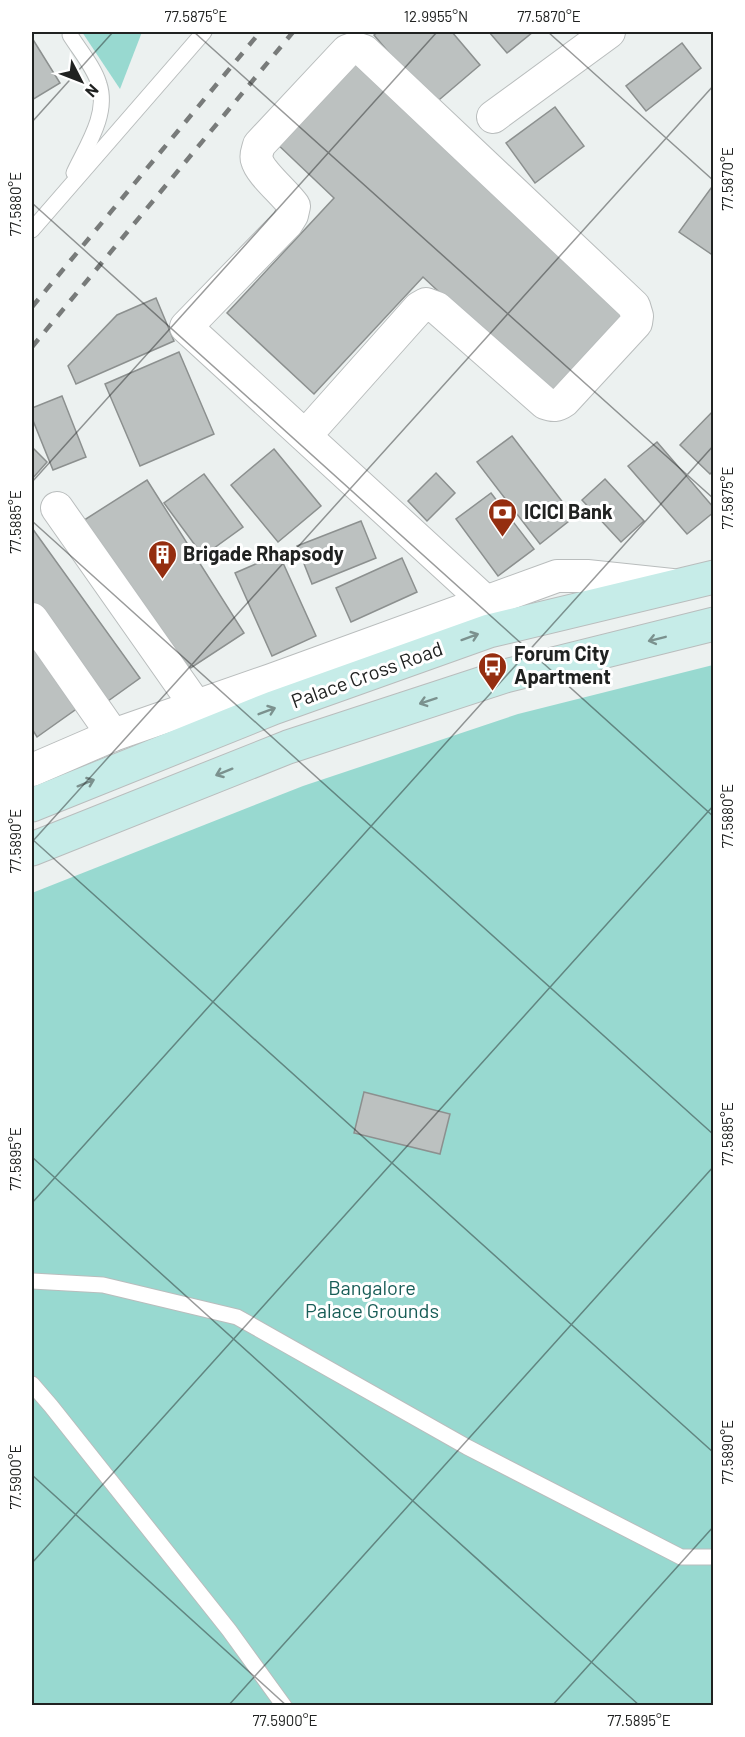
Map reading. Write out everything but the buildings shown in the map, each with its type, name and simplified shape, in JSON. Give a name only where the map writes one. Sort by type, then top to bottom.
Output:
[{"type":"street","points":[[493,117],[609,32]]},
{"type":"street","points":[[304,436],[419,308],[426,304],[437,308],[545,403],[553,406],[564,401],[636,323],[637,316],[634,306],[364,51],[355,48],[347,51],[259,145],[256,154],[260,168],[294,206],[287,223],[186,327],[304,436],[485,601]]},
{"type":"street","points":[[57,508],[196,706]]},
{"type":"street","points":[[32,770],[113,735],[557,576],[587,576],[678,586]]},
{"type":"street","name":"Palace Cross Road","points":[[32,805],[273,708],[489,631],[714,577]]},
{"type":"street","points":[[32,619],[113,735]]},
{"type":"street","points":[[32,849],[299,743],[506,676],[714,624]]},
{"type":"lane","points":[[32,230],[200,33]]},
{"type":"lane","points":[[67,190],[97,124],[102,97],[94,71],[70,36]]},
{"type":"lane","points":[[32,1281],[103,1285],[237,1317],[466,1447],[671,1552],[681,1557],[714,1557]]},
{"type":"lane","points":[[32,1384],[229,1630],[284,1706]]},
{"type":"green space","points":[[82,32],[142,32],[120,89]]},
{"type":"green space","name":"Bangalore Palace Grounds","points":[[713,665],[713,1705],[32,1706],[32,893],[303,786],[518,714]]},
{"type":"railway","points":[[32,307],[260,32]]},
{"type":"railway","points":[[32,347],[293,32]]},
{"type":"place","name":"ICICI Bank","points":[[503,538]]},
{"type":"place","name":"Brigade Rhapsody","points":[[162,580]]},
{"type":"place","name":"Forum City Apartment","points":[[493,692]]}]
